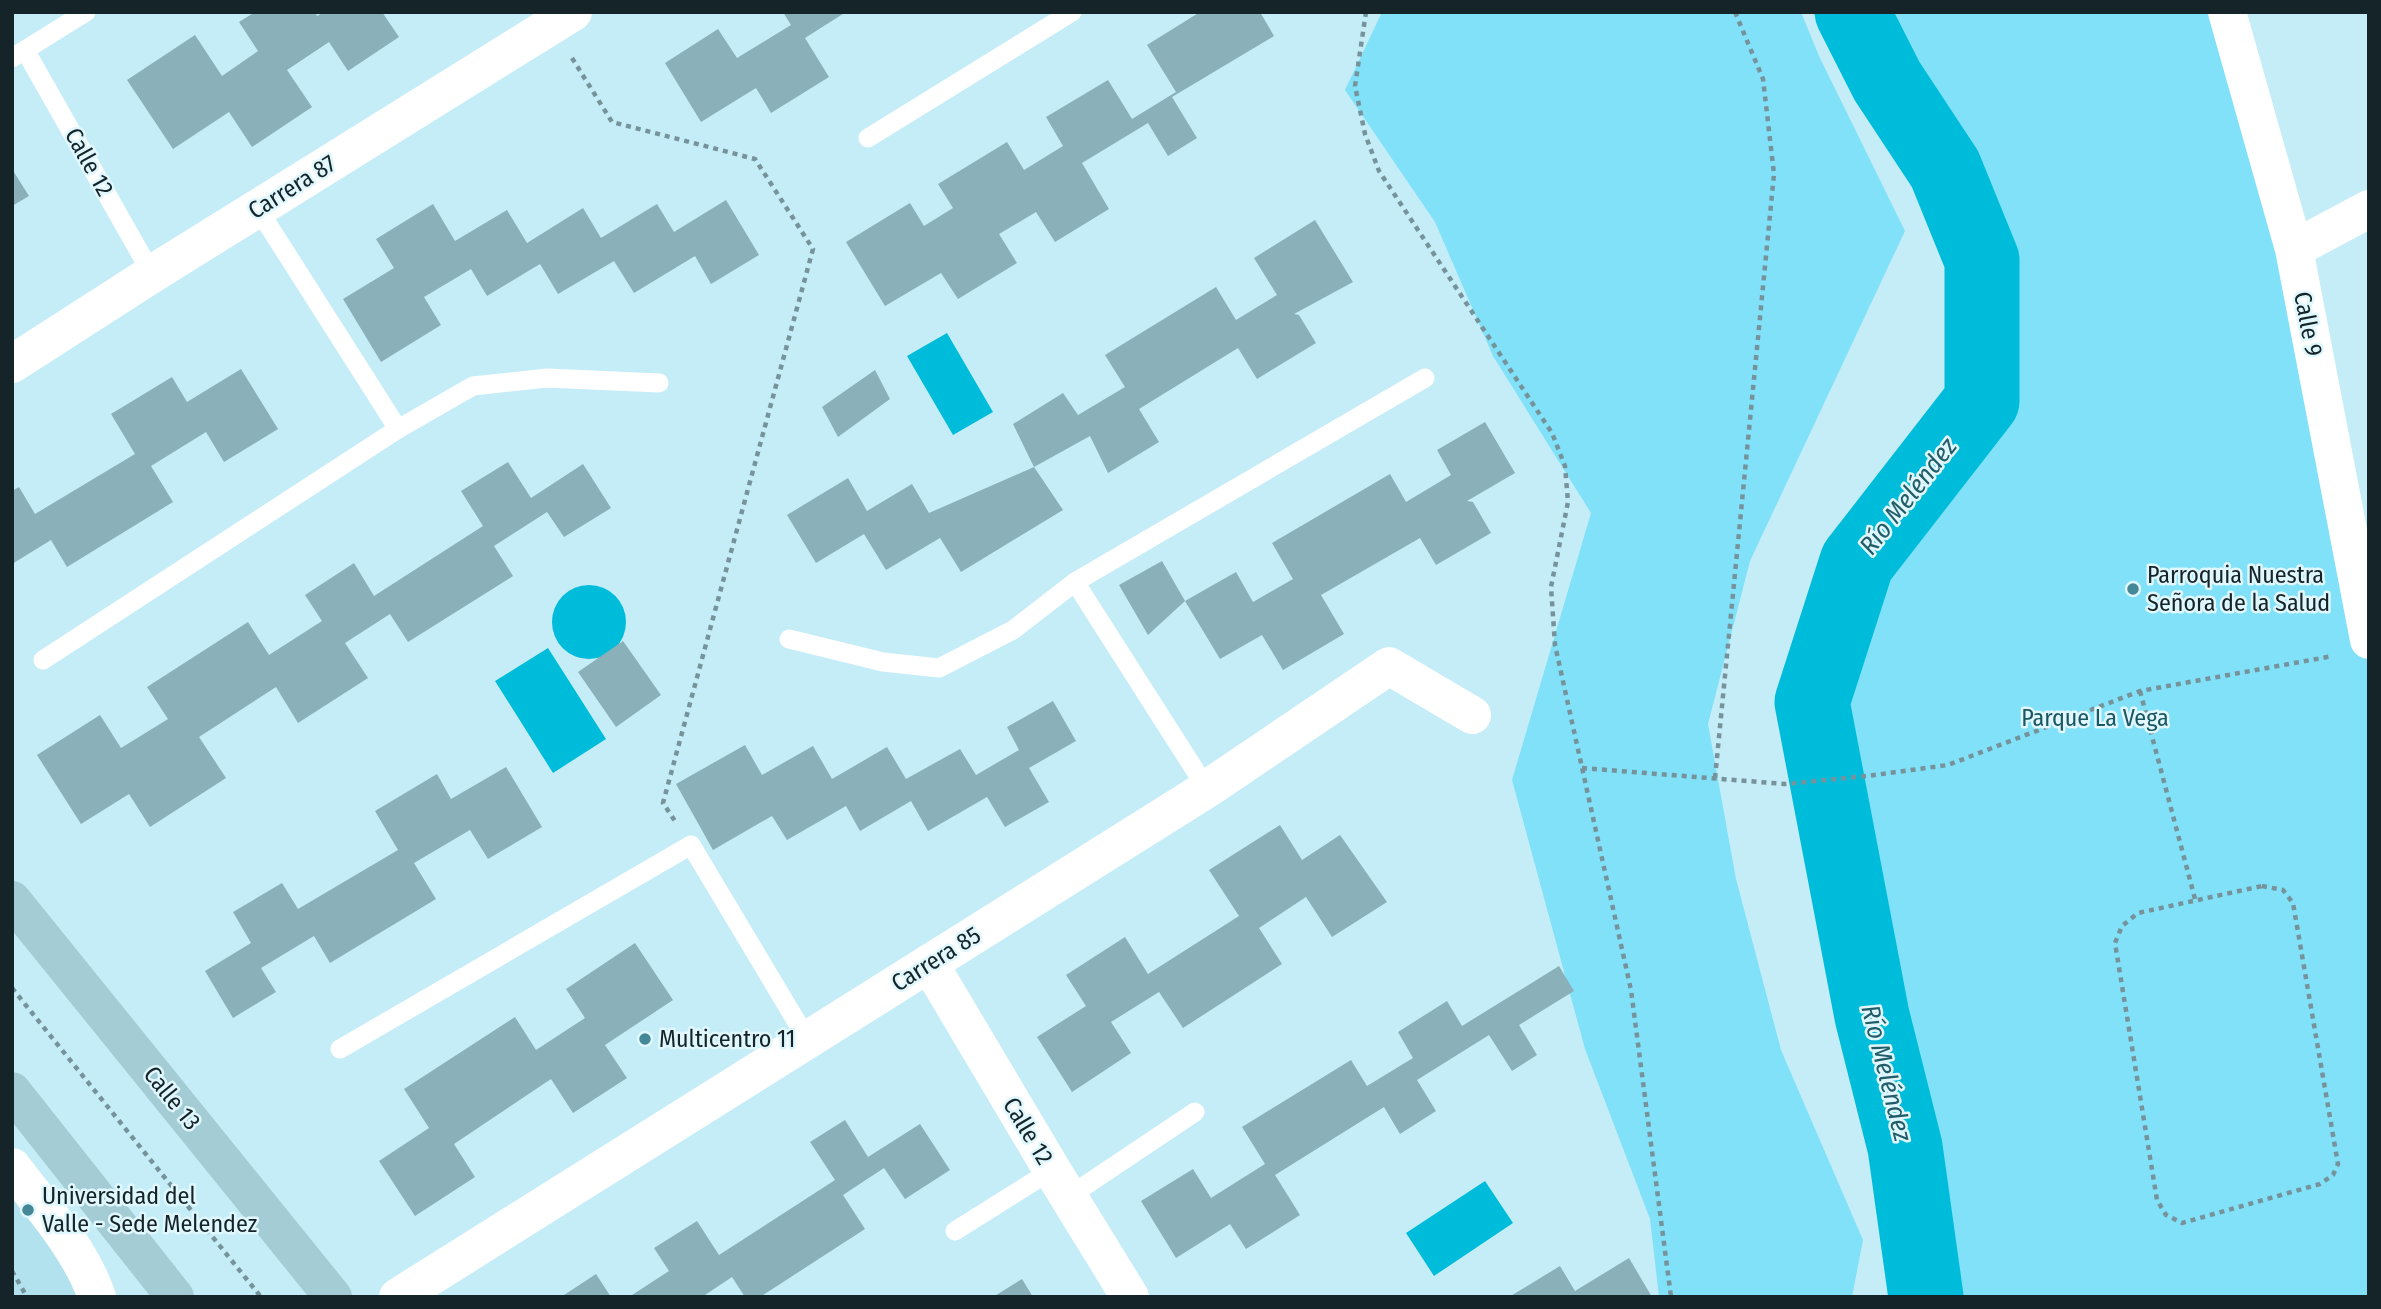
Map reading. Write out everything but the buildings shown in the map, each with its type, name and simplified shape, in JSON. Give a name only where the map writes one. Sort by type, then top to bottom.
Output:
[{"type":"main road","name":"Calle 13","points":[[12,900],[333,1297]]},
{"type":"main road","points":[[12,1091],[175,1297]]},
{"type":"street","name":"Calle 9","points":[[2227,12],[2294,249],[2355,647]]},
{"type":"street","name":"Carrera 87","points":[[12,364],[562,19]]},
{"type":"street","points":[[2294,249],[2369,208]]},
{"type":"street","name":"Carrera 85","points":[[398,1297],[1207,789],[1389,666],[1472,715]]},
{"type":"street","name":"Calle 12","points":[[929,963],[1130,1297]]},
{"type":"street","points":[[12,1167],[76,1253],[97,1297]]},
{"type":"lane","points":[[19,54],[86,12]]},
{"type":"lane","points":[[868,138],[1072,12]]},
{"type":"lane","name":"Calle 12","points":[[19,54],[152,274]]},
{"type":"lane","points":[[258,209],[398,429]]},
{"type":"lane","points":[[43,660],[398,429],[473,386],[547,378],[659,383]]},
{"type":"lane","points":[[789,639],[883,662],[939,668],[1013,630],[1075,582],[1426,378]]},
{"type":"lane","points":[[1075,582],[1207,789]]},
{"type":"lane","points":[[340,1049],[691,845],[807,1039]]},
{"type":"lane","points":[[955,1231],[1060,1184],[1195,1112]]},
{"type":"path","points":[[1366,12],[1355,86],[1365,134],[1379,171],[1552,433],[1565,466],[1568,502],[1551,587],[1556,645],[1631,990],[1671,1297]]},
{"type":"path","points":[[1716,779],[1774,174],[1763,79],[1735,12]]},
{"type":"path","points":[[562,19],[612,122],[755,159],[813,249],[663,803],[691,845]]},
{"type":"path","points":[[1582,768],[1786,784],[1948,765],[2140,691],[2355,647]]},
{"type":"path","points":[[2140,691],[2196,899]]},
{"type":"path","points":[[2262,886],[2283,890],[2293,903],[2338,1164],[2333,1175],[2320,1184],[2182,1223],[2165,1214],[2157,1200],[2115,943],[2122,926],[2138,913],[2196,899],[2262,886]]},
{"type":"path","points":[[12,988],[261,1297]]},
{"type":"path","points":[[12,1271],[27,1297]]},
{"type":"shaded area","points":[[947,333],[993,412],[953,435],[907,356]]},
{"type":"shaded area","points":[[589,585],[603,588],[615,596],[623,608],[626,622],[623,636],[615,648],[603,656],[589,659],[575,656],[563,648],[555,636],[552,622],[555,608],[563,596],[575,588]]},
{"type":"shaded area","points":[[548,648],[606,739],[553,773],[495,681]]},
{"type":"shaded area","name":"Universidad del Valle - Sede Melendez","points":[[12,1167],[97,1297],[12,1297]]},
{"type":"shaded area","points":[[1485,1181],[1513,1223],[1434,1276],[1406,1233]]},
{"type":"green space","points":[[1382,12],[1801,12],[1819,56],[1905,231],[1750,561],[1708,724],[1736,879],[1781,1050],[1863,1240],[1852,1297],[1659,1297],[1650,1219],[1585,1049],[1512,780],[1591,513],[1493,356],[1435,222],[1345,90]]},
{"type":"green space","name":"Parque La Vega","points":[[1852,12],[2227,12],[2369,640],[2369,1297],[1926,1297],[1905,1147],[1872,1016],[1812,702],[1857,562],[1982,401],[1982,259],[1945,169],[1887,81]]},
{"type":"waterway","name":"Río Meléndez","points":[[1852,12],[1887,81],[1945,169],[1982,260],[1982,401],[1857,562],[1812,702],[1872,1016],[1905,1147],[1926,1297]]},
{"type":"place","name":"Parroquia Nuestra Señora de la Salud","points":[[2133,589]]},
{"type":"place","name":"Multicentro 11","points":[[645,1039]]},
{"type":"place","name":"Universidad del Valle - Sede Melendez","points":[[28,1210]]}]
